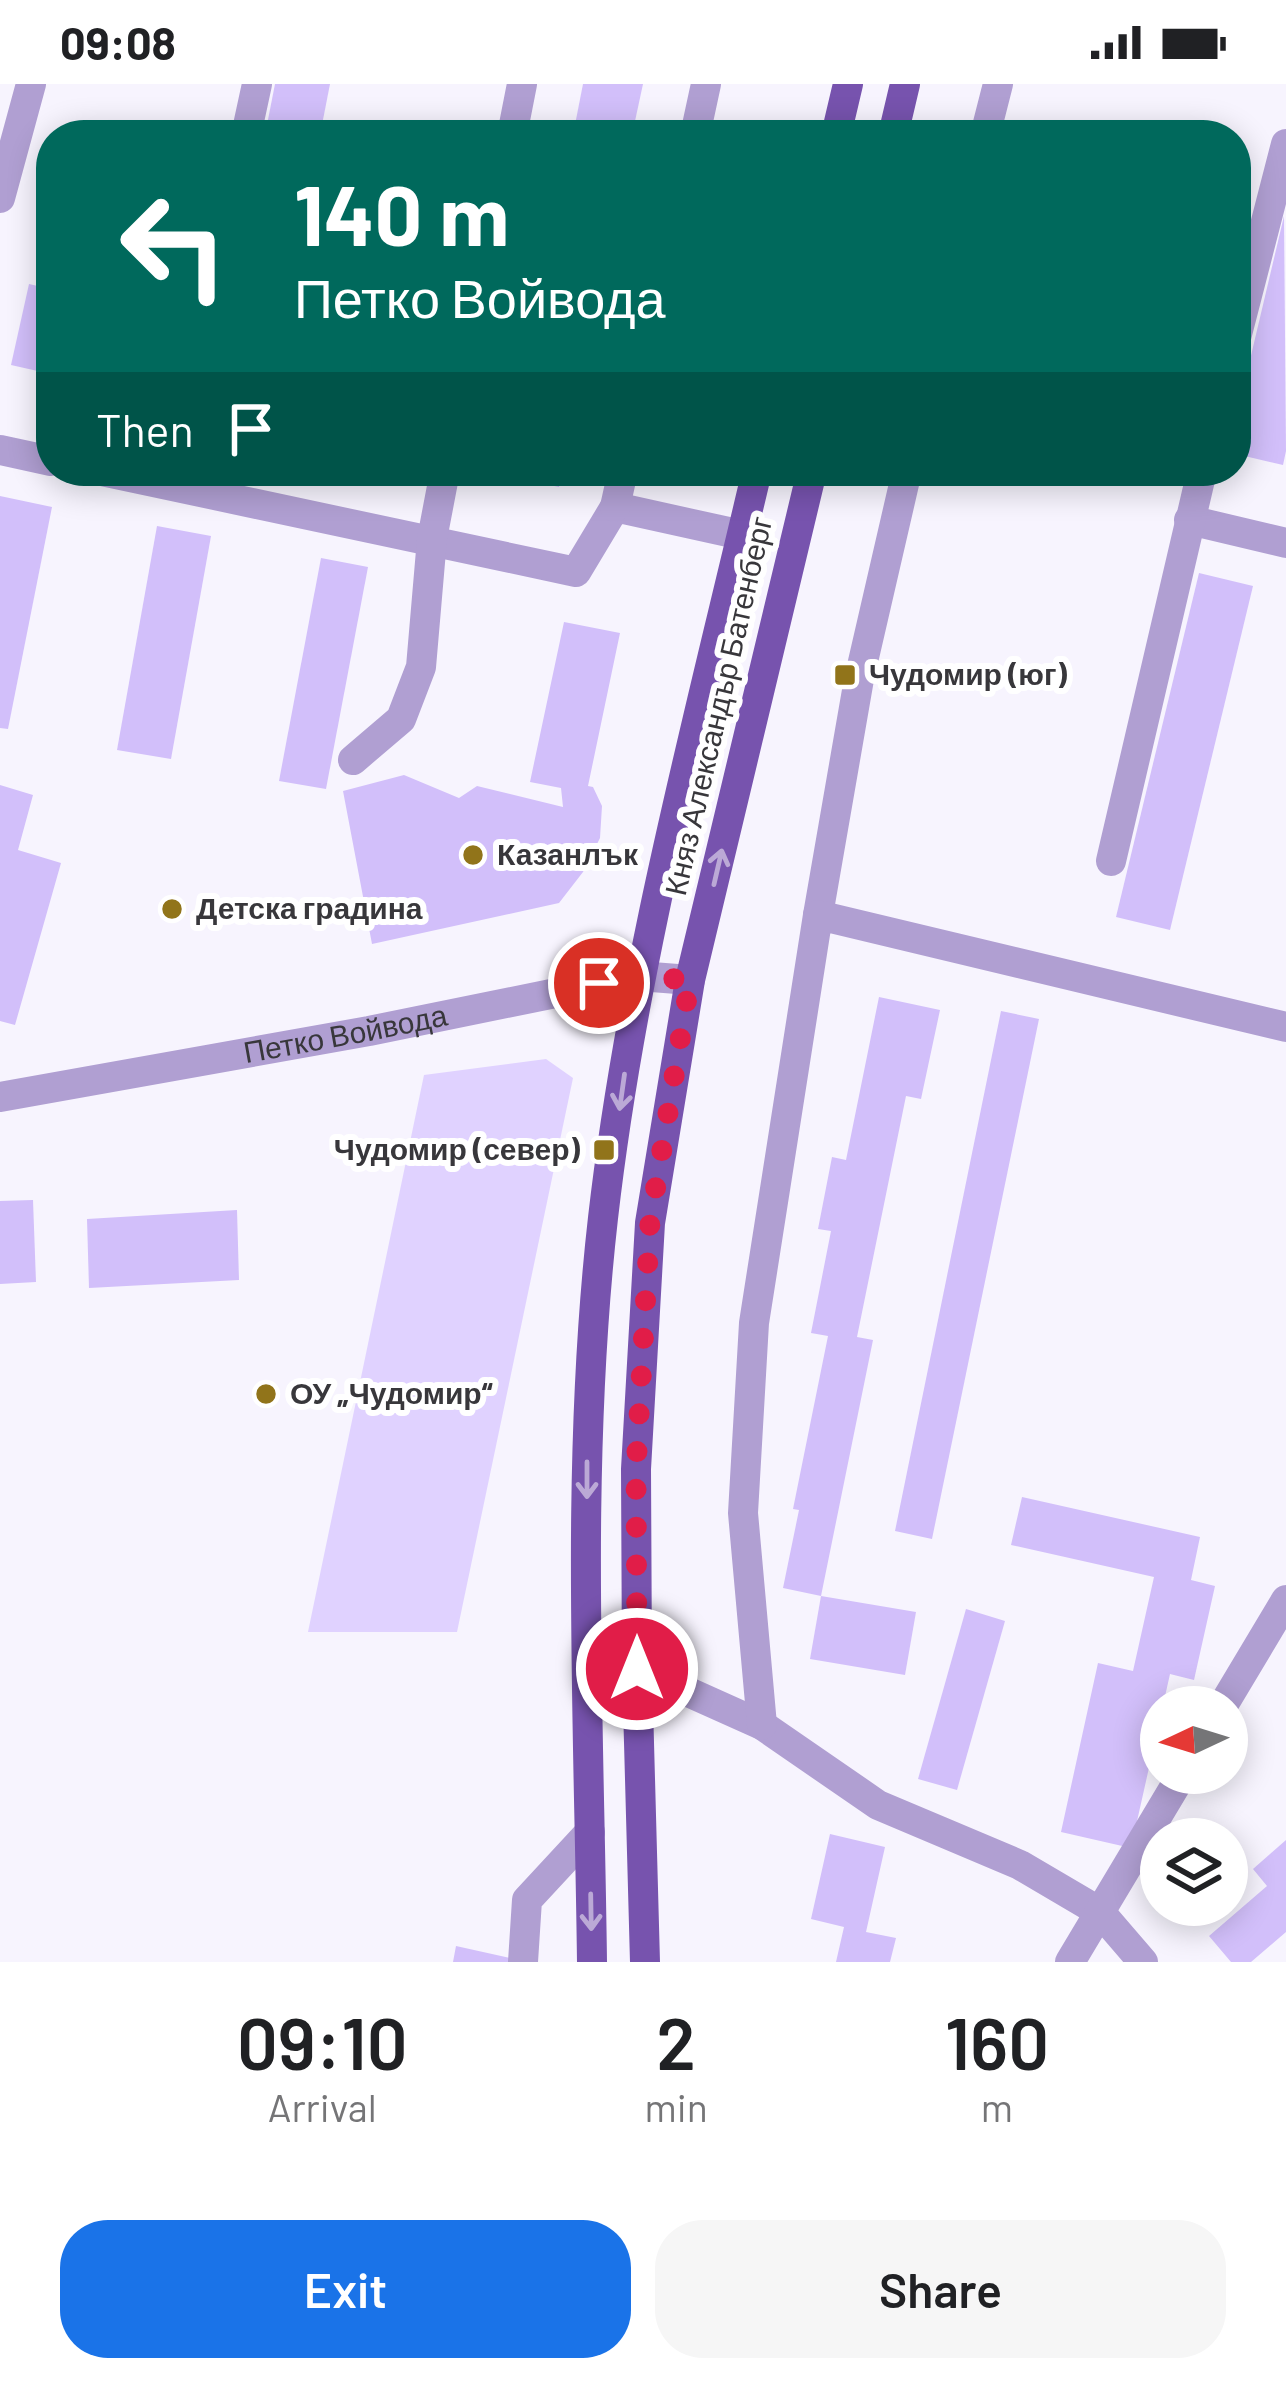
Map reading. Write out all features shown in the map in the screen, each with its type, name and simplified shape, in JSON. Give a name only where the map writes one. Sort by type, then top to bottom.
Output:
[{"type":"main road","points":[[840,120],[848,84]]},
{"type":"main road","points":[[897,120],[905,84]]},
{"type":"main road","name":"Княз Александър Батенберг","points":[[592,1962],[587,1464],[603,1220],[639,976],[754,486]]},
{"type":"main road","name":"Княз Александър Батенберг","points":[[645,1962],[636,1469],[650,1222],[690,980],[808,486]]},
{"type":"street","points":[[0,198],[31,84]]},
{"type":"street","points":[[249,120],[257,84]]},
{"type":"street","points":[[515,120],[522,84]]},
{"type":"street","points":[[698,120],[706,84]]},
{"type":"street","points":[[990,120],[998,84]]},
{"type":"street","points":[[1251,280],[1286,144]]},
{"type":"street","points":[[0,450],[36,457]]},
{"type":"street","points":[[206,486],[576,572],[615,507],[619,486]]},
{"type":"street","points":[[353,760],[401,718],[421,667],[431,539],[442,486]]},
{"type":"street","points":[[762,1725],[743,1513],[754,1323],[860,679],[904,486]]},
{"type":"street","points":[[1111,861],[1198,486]]},
{"type":"street","points":[[615,507],[742,535]]},
{"type":"street","points":[[1189,520],[1286,543]]},
{"type":"street","points":[[818,915],[1286,1027]]},
{"type":"street","name":"Петко Войвода","points":[[0,1097],[369,1031],[639,976],[690,980]]},
{"type":"street","points":[[1235,1686],[1286,1600]]},
{"type":"street","points":[[637,1669],[762,1725],[878,1805],[1020,1865],[1100,1912],[1143,1962]]},
{"type":"street","points":[[1070,1962],[1170,1794]]},
{"type":"street","points":[[523,1962],[527,1900],[590,1832]]},
{"type":"shaded area","points":[[546,1059],[573,1078],[457,1632],[308,1632],[424,1075]]},
{"type":"building","points":[[275,84],[330,84],[323,120],[268,120]]},
{"type":"building","points":[[583,84],[643,84],[635,120],[576,120]]},
{"type":"building","points":[[1284,216],[1283,465],[1251,458],[1251,356]]},
{"type":"building","points":[[29,284],[36,286],[36,371],[11,365]]},
{"type":"building","points":[[0,496],[52,507],[8,729],[0,728]]},
{"type":"building","points":[[157,526],[211,536],[171,759],[117,750]]},
{"type":"building","points":[[321,558],[368,567],[326,789],[279,781]]},
{"type":"building","points":[[1199,573],[1253,586],[1170,930],[1116,917]]},
{"type":"building","name":"Казанлък","points":[[564,622],[620,633],[588,786],[602,806],[600,838],[583,872],[559,903],[372,944],[343,791],[404,775],[459,798],[477,786],[563,807],[561,788],[530,782]]},
{"type":"building","points":[[0,785],[33,795],[18,850],[61,863],[15,1025],[0,1021]]},
{"type":"building","points":[[879,997],[940,1010],[921,1099],[906,1096],[857,1337],[873,1340],[821,1596],[783,1588],[799,1510],[793,1509],[828,1336],[811,1333],[831,1231],[818,1229],[832,1157],[846,1160]]},
{"type":"building","points":[[1001,1011],[1039,1019],[932,1539],[895,1531]]},
{"type":"building","points":[[33,1200],[36,1282],[0,1284],[0,1201]]},
{"type":"building","points":[[237,1210],[239,1280],[89,1288],[87,1219]]},
{"type":"building","points":[[1022,1497],[1200,1537],[1191,1580],[1215,1586],[1194,1680],[1170,1674],[1167,1686],[1140,1686],[1143,1794],[1131,1848],[1061,1832],[1098,1663],[1133,1671],[1154,1577],[1011,1545]]},
{"type":"building","points":[[821,1596],[916,1612],[905,1675],[810,1659]]},
{"type":"building","points":[[966,1609],[1005,1621],[957,1790],[918,1779]]},
{"type":"building","points":[[830,1834],[885,1847],[866,1932],[896,1938],[890,1962],[836,1962],[844,1927],[811,1919]]},
{"type":"building","points":[[1286,1840],[1286,1932],[1251,1962],[1231,1962],[1209,1936],[1221,1926],[1248,1926],[1248,1902],[1267,1886],[1253,1869]]},
{"type":"building","points":[[456,1946],[519,1960],[519,1962],[453,1962]]},
{"type":"place","name":"Чудомир (юг)","points":[[845,675]]},
{"type":"place","name":"Казанлък","points":[[473,855]]},
{"type":"place","name":"Детска градина","points":[[172,909]]},
{"type":"place","name":"Чудомир (север)","points":[[604,1150]]},
{"type":"place","name":"ОУ „Чудомир“","points":[[266,1394]]},
{"type":"route","points":[[599,983],[639,976],[690,980],[650,1222],[636,1469],[637,1669]]}]
